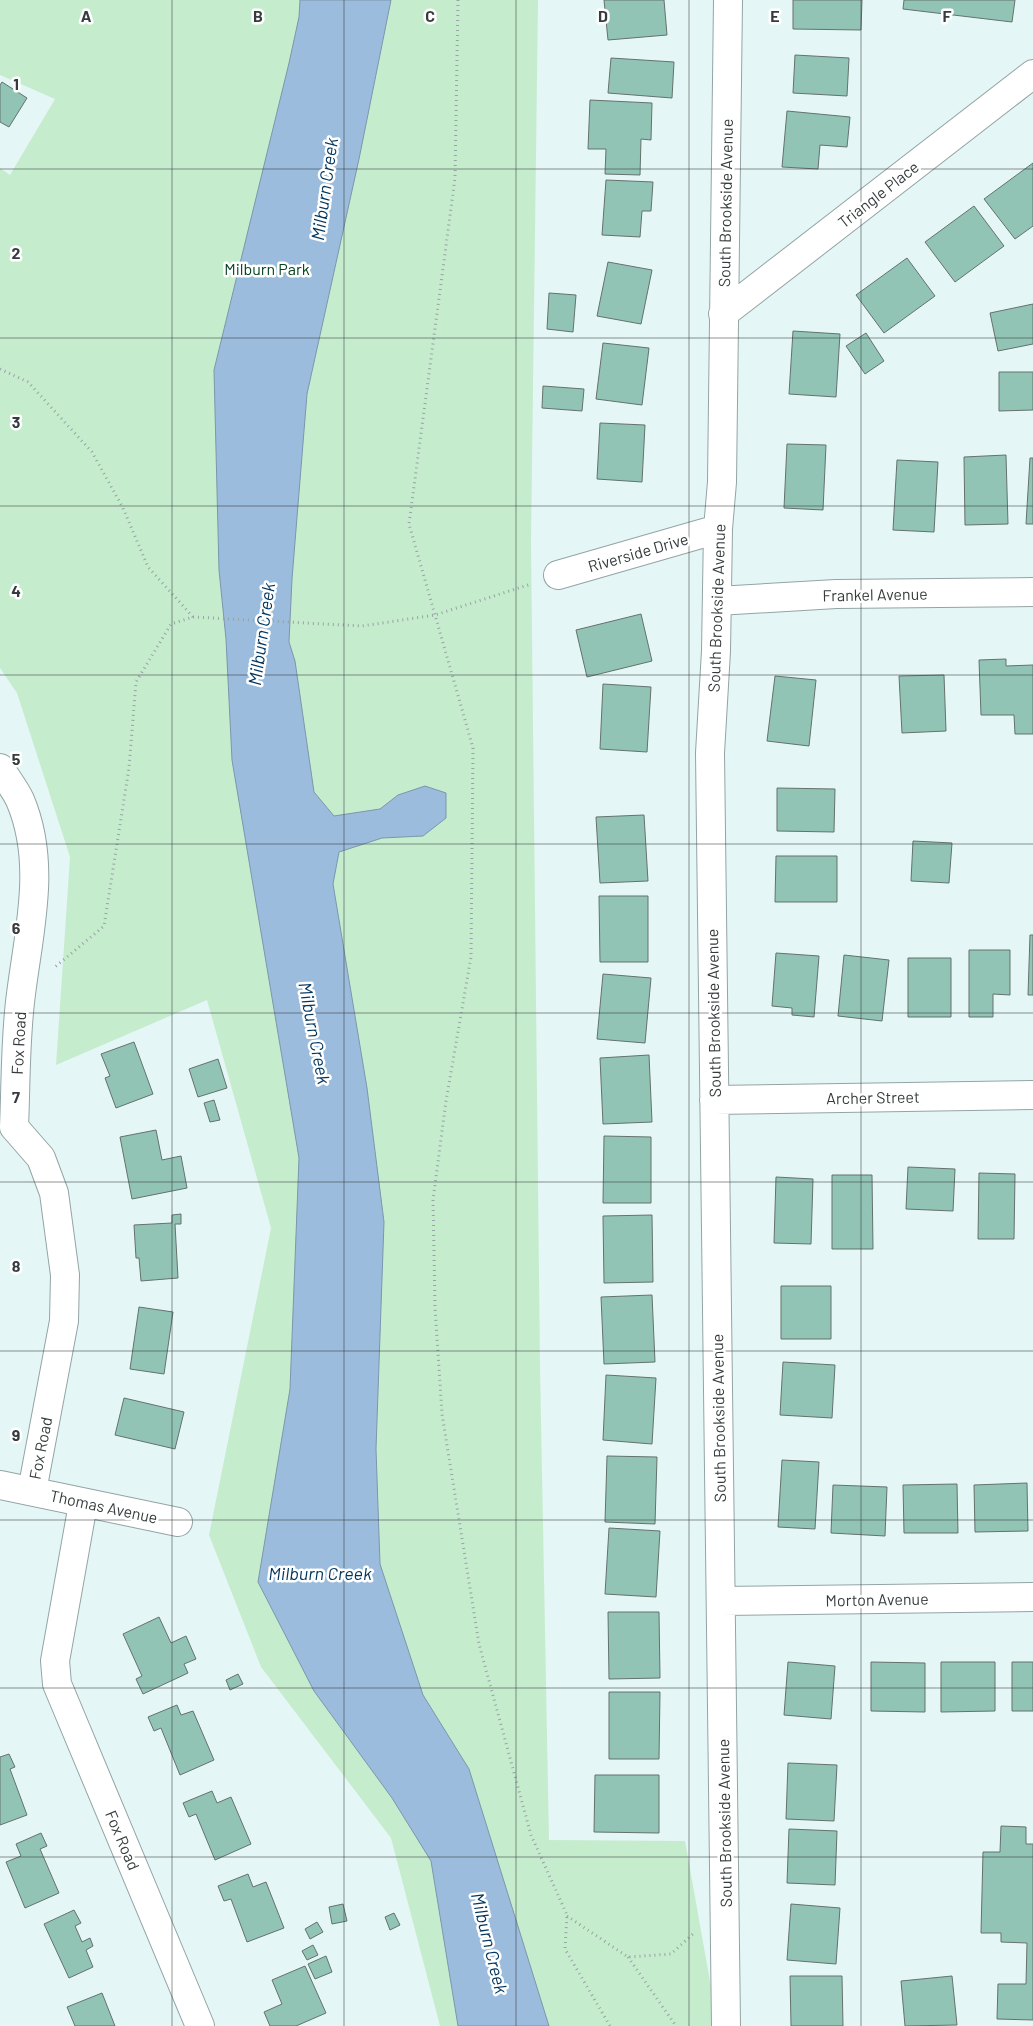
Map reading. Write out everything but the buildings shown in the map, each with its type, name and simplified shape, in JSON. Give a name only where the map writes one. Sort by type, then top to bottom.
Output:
[{"type":"street","name":"South Brookside Avenue","points":[[726,2026],[710,753],[716,651],[718,529],[722,482],[728,0]]},
{"type":"street","name":"Triangle Place","points":[[723,314],[1033,74]]},
{"type":"street","name":"Riverside Drive","points":[[558,575],[718,529]]},
{"type":"street","name":"Frankel Avenue","points":[[717,601],[836,594],[1033,592]]},
{"type":"street","name":"Fox Road","points":[[0,768],[19,799],[28,825],[35,866],[34,914],[20,996],[7,1126],[41,1158],[54,1193],[65,1275],[64,1321],[32,1491]]},
{"type":"street","name":"Archer Street","points":[[714,1100],[1033,1095]]},
{"type":"street","name":"Thomas Avenue","points":[[0,1485],[84,1504],[178,1522]]},
{"type":"street","name":"Fox Road","points":[[84,1504],[56,1660],[57,1684],[200,2026]]},
{"type":"street","name":"Morton Avenue","points":[[721,1601],[1033,1597]]},
{"type":"path","points":[[458,0],[455,178],[409,524],[473,748],[471,957],[446,1101],[433,1200],[435,1307],[442,1414],[479,1644],[532,1834],[567,1915],[565,1950],[610,2026]]},
{"type":"path","points":[[0,369],[28,382],[92,452],[123,508],[148,567],[193,617]]},
{"type":"path","points":[[20,996],[104,926],[129,768],[136,682],[171,624],[193,617],[362,626],[435,615],[558,575]]},
{"type":"path","points":[[567,1915],[628,1957],[676,2026]]},
{"type":"path","points":[[628,1957],[671,1954],[694,1934],[698,1925]]},
{"type":"green space","name":"Milburn Park","points":[[0,0],[538,0],[531,542],[540,1367],[549,1840],[685,1841],[718,2026],[440,2026],[391,1838],[261,1667],[209,1535],[271,1228],[207,1000],[56,1065],[70,857],[17,693],[0,668],[0,168],[10,175],[55,99],[0,75]]},
{"type":"water","name":"Milburn Creek","points":[[300,0],[391,0],[359,159],[307,394],[292,579],[289,642],[295,661],[314,792],[334,816],[380,809],[398,795],[425,786],[446,793],[446,818],[423,836],[382,838],[339,852],[333,884],[367,1088],[384,1222],[376,1449],[380,1564],[423,1695],[469,1769],[549,2026],[458,2026],[431,1861],[392,1798],[314,1691],[258,1582],[290,1389],[299,1158],[232,760],[226,639],[219,570],[214,370],[289,63],[299,17]]}]
